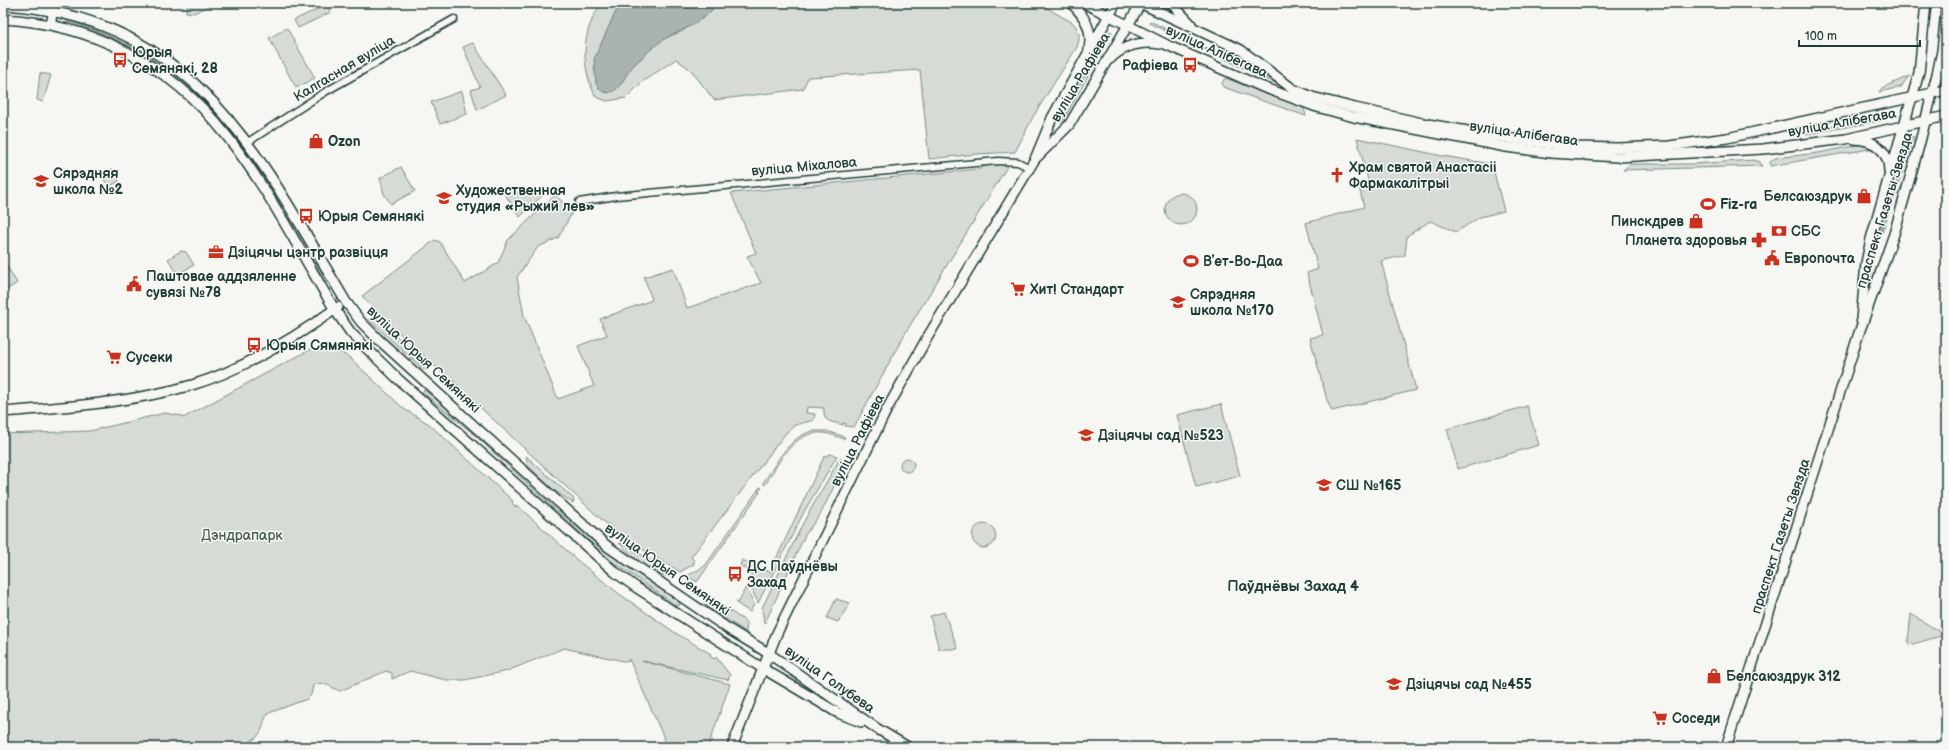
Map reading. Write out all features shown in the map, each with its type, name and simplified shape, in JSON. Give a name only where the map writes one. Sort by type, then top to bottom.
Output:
[{"type":"main road","points":[[1071,3],[1082,14],[1089,28],[1090,42],[1088,56]]},
{"type":"main road","name":"вуліца Алібегава","points":[[1084,3],[1167,45],[1260,86],[1317,107],[1354,117],[1528,150],[1618,157],[1763,149],[1846,139],[1946,116]]},
{"type":"main road","name":"вуліца Рафіева","points":[[732,747],[768,653],[887,409],[927,338],[1030,168],[1052,118],[1088,56],[1113,18],[1116,3]]},
{"type":"main road","name":"вуліца Рафіева","points":[[1035,159],[1069,126],[1141,3]]},
{"type":"main road","name":"вуліца Алібегава","points":[[1141,3],[1241,50],[1293,89],[1312,97],[1422,123],[1518,140],[1574,147],[1618,148],[1669,146],[1727,138],[1946,90]]},
{"type":"main road","points":[[1171,3],[1198,30]]},
{"type":"main road","name":"праспект Газеты Звязда","points":[[1859,333],[1866,263],[1871,238],[1913,98],[1919,73],[1926,3]]},
{"type":"main road","name":"вуліца Юрыя Семянякі","points":[[3,5],[54,7],[110,28],[168,61],[208,95],[248,142],[346,302],[361,322],[378,339],[607,546],[730,630],[768,653]]},
{"type":"main road","name":"праспект Газеты Звязда","points":[[1726,747],[1859,333],[1894,234],[1926,120],[1942,51],[1946,10]]},
{"type":"main road","name":"вуліца Юрыя Семянякі","points":[[3,19],[51,24],[94,37],[125,51],[164,75],[194,100],[221,128],[243,158],[335,310],[351,333],[597,557],[637,588],[762,668]]},
{"type":"main road","points":[[1103,66],[1118,52],[1130,45],[1148,42],[1167,45]]},
{"type":"main road","points":[[1942,51],[1946,60]]},
{"type":"main road","points":[[1846,139],[1870,141],[1881,148],[1887,158],[1888,180]]},
{"type":"main road","points":[[3,412],[117,401],[193,384],[259,356],[315,325],[346,302]]},
{"type":"main road","name":"вуліца Голубева","points":[[768,653],[876,728],[908,747]]},
{"type":"main road","name":"вуліца Голубева","points":[[762,668],[838,713],[876,728]]},
{"type":"street","points":[[51,24],[54,7]]},
{"type":"street","name":"Калгасная вуліца","points":[[248,142],[325,92],[454,19]]},
{"type":"street","name":"вуліца Міхалова","points":[[579,202],[616,196],[998,160],[1018,162],[1030,168]]},
{"type":"green space","points":[[190,3],[214,3],[194,13],[186,12],[186,8]]},
{"type":"green space","points":[[602,3],[622,3],[611,22],[594,66],[599,89],[608,93],[655,45],[663,39],[683,31],[717,3],[1038,3],[1073,23],[1079,32],[1079,38],[1077,47],[1034,115],[1015,152],[929,159],[920,70],[808,77],[803,89],[714,100],[691,70],[676,59],[642,82],[626,98],[607,101],[596,97],[587,73],[585,49],[590,25]]},
{"type":"green space","points":[[327,5],[331,12],[298,28],[294,20]]},
{"type":"green space","points":[[67,20],[117,39],[139,51],[160,64],[198,95],[234,134],[233,135],[198,97],[159,65],[138,51],[92,30],[67,22]]},
{"type":"green space","points":[[1150,21],[1226,58],[1240,61],[1256,68],[1271,77],[1281,86],[1149,23]]},
{"type":"green space","points":[[287,28],[315,78],[296,88],[269,38]]},
{"type":"green space","points":[[1110,31],[1112,32],[1063,121],[1061,122],[1060,119]]},
{"type":"green space","points":[[473,43],[506,95],[477,110],[471,90],[480,87],[463,47]]},
{"type":"green space","points":[[40,73],[51,75],[43,102],[37,100]]},
{"type":"green space","points":[[1909,76],[1901,87],[1879,92],[1882,88]]},
{"type":"green space","points":[[1225,78],[1301,106],[1305,111],[1306,116],[1223,87],[1222,83]]},
{"type":"green space","points":[[462,91],[467,114],[440,124],[431,102]]},
{"type":"green space","points":[[1879,117],[1880,121],[1807,134],[1803,133],[1806,130]]},
{"type":"green space","points":[[1911,136],[1914,137],[1882,233],[1881,231]]},
{"type":"green space","points":[[238,138],[269,185],[328,282],[327,283],[303,244],[297,238],[270,189],[237,139]]},
{"type":"green space","points":[[1357,138],[1443,156],[1492,164],[1504,211],[1480,217],[1456,232],[1430,221],[1407,236],[1405,255],[1381,261],[1416,390],[1332,411],[1327,400],[1310,338],[1323,335],[1307,273],[1318,269],[1306,223],[1364,207],[1359,187],[1369,184]]},
{"type":"green space","points":[[1863,144],[1875,148],[1770,166],[1770,162],[1775,158],[1818,153]]},
{"type":"green space","points":[[1755,160],[1760,162],[1762,166],[1623,170],[1630,164],[1691,164]]},
{"type":"green space","points":[[999,163],[1008,165],[903,337],[854,427],[845,426],[846,424],[843,423],[843,425],[828,421],[824,413],[824,408],[807,407],[806,413],[815,414],[814,420],[795,425],[785,434],[691,557],[694,560],[694,564],[680,572],[631,542],[603,521],[457,386],[458,385],[454,381],[452,382],[378,313],[362,296],[435,240],[440,242],[465,283],[498,263],[508,240],[555,195],[573,211],[558,238],[538,247],[517,277],[524,316],[558,399],[594,386],[578,346],[607,335],[600,319],[652,300],[644,277],[673,268],[687,308],[761,283],[747,256],[756,253],[731,193],[979,169],[987,165]]},
{"type":"green space","points":[[401,167],[415,191],[391,204],[384,194],[380,178]]},
{"type":"green space","points":[[112,169],[119,181],[109,187],[101,175]]},
{"type":"green space","points":[[546,192],[520,217],[504,193]]},
{"type":"green space","points":[[1178,193],[1184,193],[1194,200],[1197,209],[1196,215],[1190,222],[1184,225],[1178,225],[1168,218],[1165,212],[1165,206],[1172,196]]},
{"type":"green space","points":[[181,251],[186,252],[194,265],[178,274],[168,259]]},
{"type":"green space","points":[[3,260],[17,283],[3,292]]},
{"type":"green space","points":[[373,316],[376,317],[430,367],[424,370],[369,320]]},
{"type":"green space","name":"Дэндрапарк","points":[[313,348],[318,351],[318,349],[342,353],[350,358],[404,409],[429,424],[513,501],[512,503],[516,507],[518,506],[577,560],[618,593],[677,634],[711,654],[710,656],[714,659],[716,657],[730,675],[728,680],[642,661],[730,684],[708,747],[668,747],[629,659],[628,662],[564,648],[507,671],[465,680],[446,680],[410,671],[392,679],[392,673],[386,671],[340,691],[320,683],[316,684],[313,686],[311,695],[307,699],[269,713],[258,735],[246,744],[239,747],[3,747],[3,434],[90,431],[165,413],[182,416],[183,418]]},
{"type":"green space","points":[[424,390],[443,404],[606,552],[679,601],[680,605],[677,606],[610,560],[470,431],[422,392]]},
{"type":"green space","points":[[1221,404],[1240,476],[1196,487],[1177,415]]},
{"type":"green space","points":[[1527,406],[1539,445],[1458,469],[1447,429]]},
{"type":"green space","points":[[813,431],[827,431],[845,437],[844,439],[824,433],[813,433],[795,442],[782,458],[765,485],[763,483],[790,445],[804,434]]},
{"type":"green space","points":[[830,454],[837,456],[805,510],[758,603],[749,583],[752,572],[740,566],[742,560],[770,572],[824,457]]},
{"type":"green space","points":[[526,456],[574,499],[573,503],[554,490],[528,466]]},
{"type":"green space","points":[[840,458],[843,464],[842,470],[821,513],[805,535],[764,623],[762,608],[803,523]]},
{"type":"green space","points":[[904,458],[910,458],[914,462],[914,468],[910,472],[904,472],[900,468],[900,462]]},
{"type":"green space","points":[[760,487],[762,488],[758,491],[760,492],[697,582],[687,576],[705,566]]},
{"type":"green space","points":[[984,524],[993,527],[996,536],[993,545],[984,548],[975,545],[972,536],[975,527]]},
{"type":"green space","points":[[619,543],[624,544],[675,575],[668,576],[653,571],[637,560]]},
{"type":"green space","points":[[746,587],[754,604],[750,612],[736,603],[739,601]]},
{"type":"green space","points":[[706,595],[745,621],[747,624],[746,632],[707,607],[705,602]]},
{"type":"green space","points":[[836,599],[850,603],[838,622],[827,618]]},
{"type":"green space","points":[[944,612],[958,649],[939,649],[930,616]]},
{"type":"green space","points":[[1911,614],[1945,635],[1909,645],[1908,641]]},
{"type":"shaded area","points":[[622,3],[717,3],[704,18],[669,36],[643,56],[635,63],[618,88],[612,92],[603,92],[596,84],[594,59],[615,13]]},
{"type":"place","name":"Юрыя Семянякі, 28","points":[[120,60]]},
{"type":"place","name":"Рафіева","points":[[1190,65]]},
{"type":"place","name":"Ozon","points":[[316,141]]},
{"type":"place","name":"Храм святой Анастасіі Фармакалітрыі","points":[[1337,175]]},
{"type":"place","name":"Сярэдняя школа №2","points":[[41,181]]},
{"type":"place","name":"Белсаюздрук","points":[[1864,196]]},
{"type":"place","name":"Художественная студия «Рыжий лев»","points":[[444,198]]},
{"type":"place","name":"Fiz-ra","points":[[1708,204]]},
{"type":"place","name":"Юрыя Семянякі","points":[[306,216]]},
{"type":"place","name":"Пинскдрев","points":[[1696,221]]},
{"type":"place","name":"СБС","points":[[1779,231]]},
{"type":"place","name":"Планета здоровья","points":[[1759,240]]},
{"type":"place","name":"Дзіцячы цэнтр развіцця","points":[[216,252]]},
{"type":"place","name":"Европочта","points":[[1772,258]]},
{"type":"place","name":"Вʼет-Во-Даа","points":[[1191,261]]},
{"type":"place","name":"Паштовае аддзяленне сувязі №78","points":[[134,284]]},
{"type":"place","name":"Хит! Стандарт","points":[[1018,289]]},
{"type":"place","name":"Сярэдняя школа №170","points":[[1178,302]]},
{"type":"place","name":"Юрыя Сямянякі","points":[[254,345]]},
{"type":"place","name":"Сусеки","points":[[114,357]]},
{"type":"place","name":"Дзіцячы сад №523","points":[[1086,435]]},
{"type":"place","name":"СШ №165","points":[[1324,485]]},
{"type":"place","name":"ДС Паўднёвы Захад","points":[[735,574]]},
{"type":"place","name":"Белсаюздрук 312","points":[[1714,676]]},
{"type":"place","name":"Дзіцячы сад №455","points":[[1394,684]]},
{"type":"place","name":"Соседи","points":[[1660,718]]},
{"type":"district","name":"Паўднёвы Захад 4","points":[[1293,586]]}]
